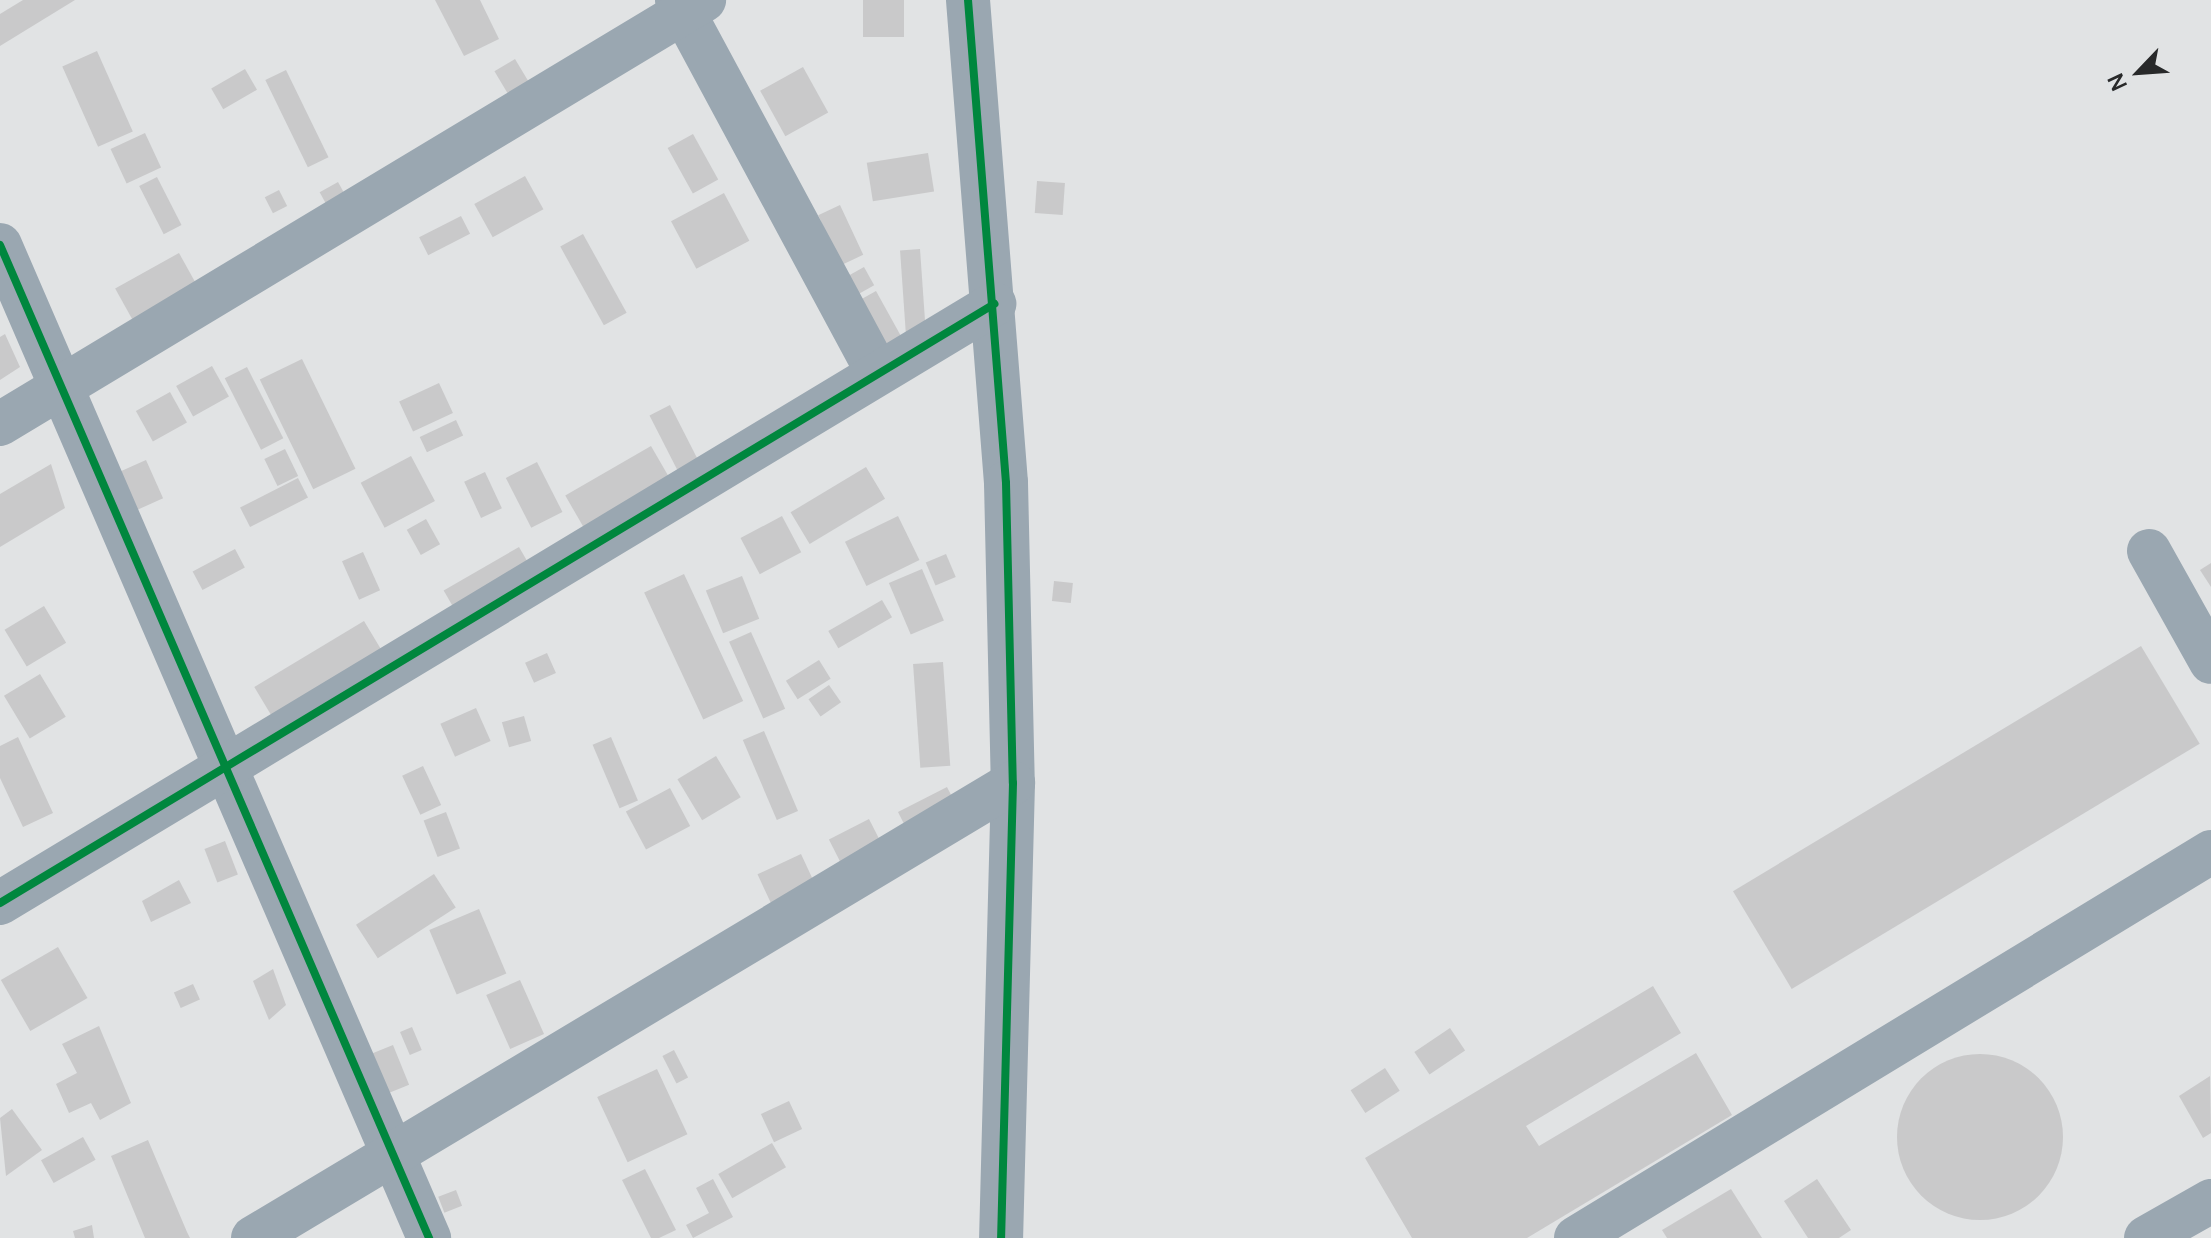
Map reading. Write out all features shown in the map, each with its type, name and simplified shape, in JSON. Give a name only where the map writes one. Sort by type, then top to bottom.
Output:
[{"type":"street","points":[[968,0],[994,304],[1013,783],[1001,1238]]},
{"type":"street","points":[[0,424],[688,4],[877,372]]},
{"type":"street","points":[[0,245],[64,386],[429,1238]]},
{"type":"street","points":[[0,903],[994,304]]},
{"type":"street","points":[[2149,551],[2211,662]]},
{"type":"street","points":[[253,1238],[391,1152],[1013,783]]},
{"type":"street","points":[[1576,1238],[2211,852]]},
{"type":"street","points":[[2146,1238],[2211,1201]]},
{"type":"building","points":[[23,0],[75,0],[0,46],[0,14]]},
{"type":"building","points":[[435,0],[480,0],[499,39],[464,56]]},
{"type":"building","points":[[863,0],[904,0],[904,37],[863,37]]},
{"type":"building","points":[[97,51],[133,131],[98,147],[62,66]]},
{"type":"building","points":[[515,59],[534,91],[513,103],[494,71]]},
{"type":"building","points":[[803,67],[828,112],[785,136],[760,91]]},
{"type":"building","points":[[245,69],[257,90],[223,109],[211,89]]},
{"type":"building","points":[[286,70],[329,157],[308,167],[265,80]]},
{"type":"building","points":[[145,133],[161,167],[127,183],[111,149]]},
{"type":"building","points":[[693,134],[718,179],[693,194],[668,148]]},
{"type":"building","points":[[928,153],[934,192],[873,201],[867,163]]},
{"type":"building","points":[[525,176],[543,209],[493,237],[474,204]]},
{"type":"building","points":[[157,177],[182,225],[164,234],[139,186]]},
{"type":"building","points":[[1037,181],[1065,183],[1063,215],[1035,213]]},
{"type":"building","points":[[338,182],[348,200],[330,211],[320,192]]},
{"type":"building","points":[[279,190],[287,206],[273,213],[265,197]]},
{"type":"building","points":[[724,193],[749,241],[696,269],[671,221]]},
{"type":"building","points":[[840,205],[863,255],[841,265],[818,215]]},
{"type":"building","points":[[461,216],[470,234],[428,255],[419,237]]},
{"type":"building","points":[[583,234],[627,313],[604,325],[560,247]]},
{"type":"building","points":[[920,249],[926,337],[906,338],[900,250]]},
{"type":"building","points":[[179,253],[198,287],[134,323],[115,288]]},
{"type":"building","points":[[864,267],[874,285],[854,297],[844,278]]},
{"type":"building","points":[[876,291],[903,340],[885,350],[858,301]]},
{"type":"building","points":[[5,334],[20,367],[0,380],[0,337]]},
{"type":"building","points":[[302,359],[355,469],[313,489],[260,380]]},
{"type":"building","points":[[212,366],[229,397],[193,416],[176,386]]},
{"type":"building","points":[[247,367],[283,438],[261,450],[225,378]]},
{"type":"building","points":[[439,383],[453,413],[413,432],[399,402]]},
{"type":"building","points":[[170,392],[187,423],[153,442],[136,411]]},
{"type":"building","points":[[670,405],[702,467],[681,478],[650,415]]},
{"type":"building","points":[[456,420],[463,435],[427,452],[420,437]]},
{"type":"building","points":[[651,446],[670,480],[585,529],[565,496]]},
{"type":"building","points":[[285,449],[298,476],[277,486],[264,459]]},
{"type":"building","points":[[411,456],[435,501],[385,528],[361,483]]},
{"type":"building","points":[[146,460],[163,498],[131,513],[114,474]]},
{"type":"building","points":[[537,462],[562,512],[531,528],[506,478]]},
{"type":"building","points":[[51,464],[65,508],[0,547],[0,494]]},
{"type":"building","points":[[866,467],[885,499],[810,544],[791,512]]},
{"type":"building","points":[[485,472],[502,508],[481,518],[464,482]]},
{"type":"building","points":[[298,478],[308,498],[250,527],[240,508]]},
{"type":"building","points":[[782,516],[801,552],[760,574],[741,538]]},
{"type":"building","points":[[898,516],[919,560],[866,586],[845,542]]},
{"type":"building","points":[[426,519],[440,544],[421,555],[407,530]]},
{"type":"building","points":[[519,547],[531,568],[456,611],[444,590]]},
{"type":"building","points":[[235,549],[245,568],[202,590],[193,572]]},
{"type":"building","points":[[363,552],[380,590],[359,600],[342,561]]},
{"type":"building","points":[[946,554],[956,577],[936,586],[926,563]]},
{"type":"building","points":[[2211,563],[2211,587],[2200,570]]},
{"type":"building","points":[[922,569],[944,621],[911,635],[889,583]]},
{"type":"building","points":[[684,574],[743,701],[703,719],[644,593]]},
{"type":"building","points":[[742,576],[759,619],[723,633],[706,591]]},
{"type":"building","points":[[1054,581],[1073,583],[1071,603],[1052,601]]},
{"type":"building","points":[[882,600],[892,617],[838,648],[828,631]]},
{"type":"building","points":[[44,606],[66,643],[27,667],[5,630]]},
{"type":"building","points":[[364,621],[382,651],[272,717],[254,687]]},
{"type":"building","points":[[751,632],[785,709],[763,718],[729,642]]},
{"type":"building","points":[[2141,646],[2200,744],[1792,989],[1733,891]]},
{"type":"building","points":[[547,653],[556,673],[534,683],[525,663]]},
{"type":"building","points":[[819,660],[831,679],[798,699],[786,681]]},
{"type":"building","points":[[943,662],[950,766],[920,768],[913,664]]},
{"type":"building","points":[[40,674],[66,717],[30,738],[4,696]]},
{"type":"building","points":[[829,685],[841,702],[821,717],[809,699]]},
{"type":"building","points":[[476,708],[491,741],[455,757],[440,724]]},
{"type":"building","points":[[524,716],[531,741],[509,747],[502,722]]},
{"type":"building","points":[[764,731],[798,811],[777,820],[743,740]]},
{"type":"building","points":[[18,737],[53,813],[23,827],[0,778],[0,746]]},
{"type":"building","points":[[611,737],[638,801],[620,808],[593,745]]},
{"type":"building","points":[[716,756],[741,797],[702,820],[677,779]]},
{"type":"building","points":[[423,766],[441,805],[420,815],[402,776]]},
{"type":"building","points":[[947,787],[958,809],[909,834],[898,812]]},
{"type":"building","points":[[670,788],[690,826],[646,849],[626,811]]},
{"type":"building","points":[[446,812],[460,848],[438,857],[424,821]]},
{"type":"building","points":[[869,819],[882,844],[842,864],[829,839]]},
{"type":"building","points":[[225,841],[238,875],[217,882],[204,849]]},
{"type":"building","points":[[801,854],[818,890],[774,911],[757,874]]},
{"type":"building","points":[[434,874],[456,908],[378,958],[356,925]]},
{"type":"building","points":[[179,880],[191,903],[151,922],[142,901]]},
{"type":"building","points":[[479,909],[506,973],[457,995],[429,930]]},
{"type":"building","points":[[58,947],[88,998],[30,1031],[1,980]]},
{"type":"building","points":[[273,969],[286,1005],[269,1020],[253,981]]},
{"type":"building","points":[[520,980],[544,1034],[510,1049],[486,995]]},
{"type":"building","points":[[193,984],[200,1000],[181,1008],[174,993]]},
{"type":"building","points":[[1653,986],[1681,1033],[1526,1126],[1539,1146],[1696,1053],[1732,1115],[1527,1238],[1412,1238],[1365,1158]]},
{"type":"building","points":[[99,1026],[131,1103],[100,1120],[91,1103],[69,1113],[56,1084],[77,1073],[62,1044]]},
{"type":"building","points":[[412,1027],[422,1050],[410,1055],[400,1032]]},
{"type":"building","points":[[1450,1028],[1465,1050],[1429,1074],[1414,1052]]},
{"type":"building","points":[[393,1045],[409,1085],[389,1093],[373,1053]]},
{"type":"building","points":[[674,1050],[688,1078],[676,1084],[662,1056]]},
{"type":"building","points":[[1980,1054],[2012,1061],[2039,1078],[2056,1105],[2063,1137],[2056,1169],[2039,1196],[2012,1213],[1980,1220],[1948,1213],[1921,1196],[1904,1169],[1897,1137],[1904,1105],[1921,1078],[1948,1061]]},
{"type":"building","points":[[1385,1068],[1400,1091],[1365,1113],[1351,1090]]},
{"type":"building","points":[[657,1069],[687,1134],[628,1162],[597,1097]]},
{"type":"building","points":[[2210,1076],[2211,1133],[2203,1138],[2179,1096]]},
{"type":"building","points":[[789,1101],[802,1129],[774,1142],[761,1114]]},
{"type":"building","points":[[12,1109],[42,1150],[6,1176],[0,1118]]},
{"type":"building","points":[[83,1137],[96,1160],[54,1183],[41,1160]]},
{"type":"building","points":[[148,1140],[190,1238],[145,1238],[111,1156]]},
{"type":"building","points":[[772,1143],[786,1167],[732,1198],[718,1174]]},
{"type":"building","points":[[645,1169],[676,1230],[659,1238],[651,1238],[622,1180]]},
{"type":"building","points":[[713,1179],[733,1217],[693,1238],[686,1225],[709,1213],[696,1188]]},
{"type":"building","points":[[1817,1179],[1851,1230],[1839,1238],[1808,1238],[1784,1201]]},
{"type":"building","points":[[1731,1189],[1762,1238],[1667,1238],[1662,1230]]},
{"type":"building","points":[[456,1190],[462,1206],[444,1213],[438,1197]]},
{"type":"building","points":[[92,1225],[94,1238],[75,1238],[73,1231]]},
{"type":"cycle path","points":[[968,0],[1006,483],[1013,783],[1001,1238]]},
{"type":"cycle path","points":[[0,245],[429,1238]]},
{"type":"cycle path","points":[[0,903],[994,304]]}]
